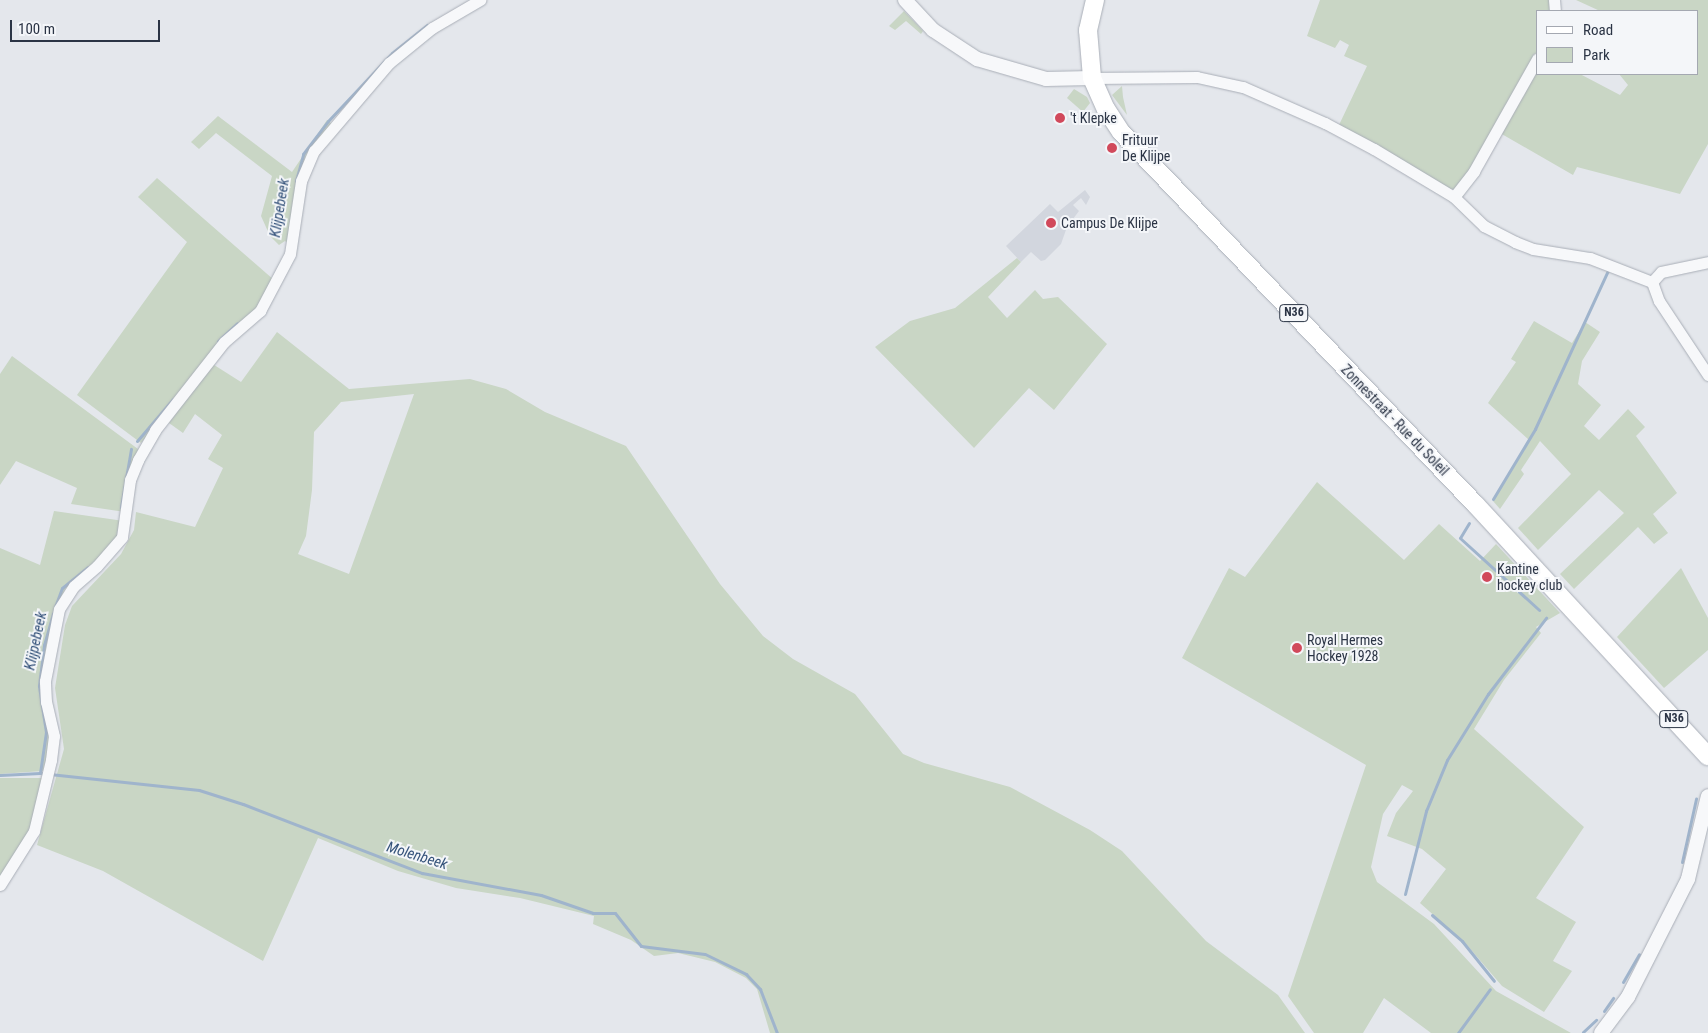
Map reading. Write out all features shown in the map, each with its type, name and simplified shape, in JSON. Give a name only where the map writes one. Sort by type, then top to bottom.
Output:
[{"type":"main road","name":"N36","points":[[1092,78],[1088,30],[1095,0]]},
{"type":"main road","name":"Zonnestraat - Rue du Soleil","points":[[1092,78],[1106,109],[1129,141],[1464,492],[1706,750]]},
{"type":"street","points":[[0,885],[29,842],[48,774],[54,736],[46,702],[45,681],[54,624],[59,608],[74,586],[97,566],[122,538],[130,480],[138,460],[155,430],[224,342],[260,311],[290,254],[301,181],[314,151],[388,63],[432,28],[480,0]]},
{"type":"street","points":[[905,0],[933,30],[977,59],[1046,79],[1198,77],[1243,87],[1350,136],[1454,196],[1484,226],[1514,242],[1533,249],[1590,258],[1652,282],[1659,301],[1708,375]]},
{"type":"street","points":[[1454,196],[1474,171],[1536,61]]},
{"type":"street","points":[[1652,282],[1661,272],[1708,262]]},
{"type":"street","points":[[1601,1033],[1628,998],[1688,879],[1708,796]]},
{"type":"shaded area","name":"Campus De Klijpe","points":[[1085,190],[1090,197],[1086,205],[1081,198],[1073,205],[1079,211],[1067,227],[1061,244],[1045,260],[1041,261],[1031,252],[1021,262],[1006,246],[1050,204],[1058,212]]},
{"type":"green space","points":[[1320,0],[1553,0],[1554,10],[1536,10],[1536,57],[1495,132],[1456,189],[1449,189],[1339,125],[1367,66],[1344,56],[1349,45],[1340,40],[1335,48],[1307,36]]},
{"type":"green space","points":[[1576,0],[1708,0],[1708,144],[1680,194],[1577,167],[1573,175],[1500,133],[1536,74],[1582,75],[1620,95],[1628,85],[1620,75],[1698,75],[1698,10],[1598,10]]},
{"type":"green space","points":[[904,11],[923,31],[921,34],[906,21],[895,30],[889,26]]},
{"type":"green space","points":[[1122,86],[1123,97],[1127,115],[1112,95]]},
{"type":"green space","points":[[1074,89],[1087,97],[1090,103],[1083,112],[1067,98]]},
{"type":"green space","points":[[218,116],[292,172],[327,120],[332,124],[306,155],[289,244],[285,241],[279,245],[270,236],[261,216],[272,176],[216,133],[199,149],[191,142]]},
{"type":"green space","points":[[157,178],[274,280],[267,295],[141,443],[77,395],[187,242],[138,197]]},
{"type":"green space","points":[[1017,258],[1021,262],[988,297],[1007,318],[1035,290],[1043,299],[1058,297],[1107,344],[1054,410],[1029,388],[974,448],[875,347],[910,321],[955,308]]},
{"type":"green space","points":[[1534,321],[1572,343],[1585,322],[1600,332],[1582,361],[1578,384],[1601,405],[1584,426],[1599,440],[1628,409],[1645,427],[1636,436],[1677,493],[1653,514],[1668,533],[1654,544],[1638,527],[1574,589],[1560,574],[1624,513],[1599,490],[1538,550],[1518,528],[1571,474],[1540,441],[1521,470],[1524,474],[1500,509],[1493,501],[1529,440],[1488,403],[1516,362],[1511,359]]},
{"type":"green space","points":[[277,332],[349,389],[470,379],[506,389],[545,412],[626,446],[720,584],[763,636],[793,659],[855,694],[903,754],[924,763],[1010,787],[1090,830],[1122,851],[1206,941],[1278,995],[1305,1033],[770,1033],[757,989],[746,978],[715,962],[678,953],[654,956],[631,940],[593,924],[594,916],[520,898],[456,888],[398,871],[318,838],[263,961],[103,871],[37,845],[64,749],[55,688],[65,625],[72,606],[121,554],[134,530],[136,512],[195,527],[223,468],[208,459],[222,435],[195,414],[183,433],[169,423],[211,363],[241,382]],"holes":[[[414,394],[349,574],[298,554],[306,536],[312,490],[314,432],[341,402]]]},
{"type":"green space","points":[[12,356],[138,449],[125,512],[71,504],[77,488],[16,461],[0,485],[0,374]]},
{"type":"green space","points":[[1317,482],[1404,560],[1439,524],[1480,561],[1496,544],[1560,613],[1536,627],[1541,633],[1504,680],[1474,729],[1584,827],[1536,898],[1576,922],[1553,961],[1572,971],[1544,1012],[1502,986],[1466,944],[1420,903],[1446,869],[1422,849],[1387,836],[1396,813],[1413,791],[1402,785],[1383,814],[1371,867],[1377,882],[1434,924],[1496,991],[1571,1033],[1431,1033],[1384,998],[1363,1033],[1314,1033],[1288,996],[1366,765],[1182,658],[1229,568],[1245,577]]},
{"type":"green space","points":[[54,511],[124,521],[117,540],[66,588],[58,603],[42,673],[52,735],[43,771],[0,774],[0,548],[40,565]]},
{"type":"green space","points":[[1681,568],[1708,618],[1708,650],[1664,688],[1617,637]]},
{"type":"green space","points":[[0,778],[45,778],[31,829],[0,880]]},
{"type":"waterway","name":"Klijpebeek","points":[[296,181],[303,154],[328,121],[392,53],[427,25]]},
{"type":"waterway","points":[[1493,499],[1535,429],[1608,270]]},
{"type":"waterway","name":"Klijpebeek","points":[[218,341],[237,323]]},
{"type":"waterway","name":"Klijpebeek","points":[[137,441],[173,399]]},
{"type":"waterway","name":"Klijpebeek","points":[[121,507],[131,449]]},
{"type":"waterway","points":[[1469,523],[1460,538],[1539,610]]},
{"type":"waterway","name":"Klijpebeek","points":[[55,607],[62,588],[88,567]]},
{"type":"waterway","name":"Klijpebeek","points":[[40,773],[46,732],[39,686],[44,645],[53,613]]},
{"type":"waterway","points":[[1405,894],[1426,811],[1447,760],[1488,694],[1546,618]]},
{"type":"waterway","name":"Molenbeek","points":[[0,775],[40,773],[199,790],[243,804],[422,873],[541,895],[593,913],[615,913],[641,946],[705,954],[746,974],[760,989],[777,1033]]},
{"type":"waterway","points":[[1682,862],[1696,799]]},
{"type":"waterway","points":[[1432,915],[1462,941],[1494,981]]},
{"type":"waterway","points":[[1623,982],[1639,954]]},
{"type":"waterway","points":[[1458,1033],[1490,989]]},
{"type":"waterway","points":[[1604,1011],[1613,998]]},
{"type":"waterway","points":[[1583,1032],[1596,1020]]},
{"type":"place","name":"'t Klepke","points":[[1060,118]]},
{"type":"place","name":"Frituur De Klijpe","points":[[1112,148]]},
{"type":"place","name":"Campus De Klijpe","points":[[1051,223]]},
{"type":"place","name":"Kantine hockey club","points":[[1487,577]]},
{"type":"place","name":"Royal Hermes Hockey 1928","points":[[1297,648]]}]
